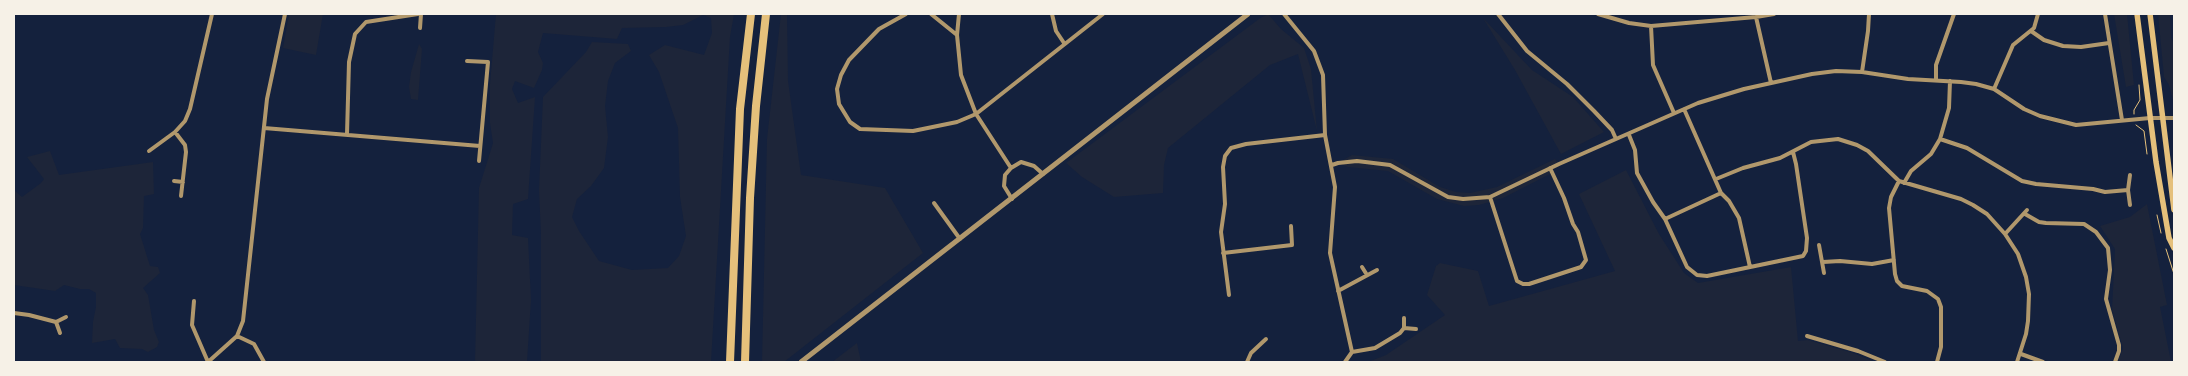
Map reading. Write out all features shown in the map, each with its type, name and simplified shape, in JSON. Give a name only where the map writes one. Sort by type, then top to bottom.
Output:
[{"type":"highway","points":[[730,362],[740,109],[751,14]]},
{"type":"highway","points":[[745,362],[750,198],[756,106],[766,14]]},
{"type":"main road","points":[[2137,14],[2150,118],[2169,238],[2174,248]]},
{"type":"main road","points":[[2150,14],[2174,210]]},
{"type":"street","points":[[149,150],[175,132],[185,121],[190,110],[212,14]]},
{"type":"street","points":[[194,301],[192,325],[208,362],[237,336],[243,321],[270,83],[285,14]]},
{"type":"street","points":[[347,134],[349,62],[355,34],[366,22],[419,14],[420,28]]},
{"type":"street","points":[[906,14],[879,29],[849,60],[841,75],[837,89],[839,104],[850,122],[860,129],[905,131],[934,128],[958,122],[976,114],[1103,14]]},
{"type":"street","points":[[930,14],[957,35]]},
{"type":"street","points":[[959,14],[957,35],[961,75],[976,114],[1011,168]]},
{"type":"street","points":[[1052,14],[1056,31],[1064,44]]},
{"type":"street","points":[[801,362],[1248,14]]},
{"type":"street","points":[[1284,14],[1314,51],[1323,75],[1325,135],[1335,187],[1330,253],[1352,352]]},
{"type":"street","points":[[1498,14],[1527,51],[1574,91],[1612,130],[1616,139]]},
{"type":"street","points":[[1598,14],[1628,23],[1651,26],[1774,14]]},
{"type":"street","points":[[1862,72],[1869,14]]},
{"type":"street","points":[[1936,80],[1936,65],[1954,14]]},
{"type":"street","points":[[1994,90],[2013,45],[2018,39],[2031,31],[2038,14]]},
{"type":"street","points":[[2105,14],[2122,120]]},
{"type":"street","points":[[1756,17],[1771,83]]},
{"type":"street","points":[[1651,26],[1653,65],[1674,113]]},
{"type":"street","points":[[2031,31],[2044,40],[2063,46],[2081,47],[2109,43]]},
{"type":"street","points":[[467,61],[488,62],[479,161]]},
{"type":"street","points":[[1332,165],[1357,161],[1390,165],[1448,196],[1463,199],[1490,197],[1550,168],[1629,135],[1684,109],[1735,92],[1812,74],[1836,71],[1969,83],[1994,90],[2024,109],[2058,122],[2076,125],[2122,120],[2174,118]]},
{"type":"street","points":[[1904,183],[1911,171],[1930,154],[1940,139],[1949,108],[1950,81]]},
{"type":"street","points":[[1684,109],[1721,193],[1729,201],[1739,218],[1750,266]]},
{"type":"street","points":[[264,128],[480,146]]},
{"type":"street","points":[[175,132],[185,145],[186,152],[181,196]]},
{"type":"street","points":[[1229,295],[1221,232],[1225,197],[1223,163],[1227,152],[1237,146],[1246,144],[1325,135]]},
{"type":"street","points":[[1629,135],[1635,150],[1637,173],[1653,202],[1665,218],[1687,267],[1696,275],[1708,276],[1804,256],[1807,238],[1796,164],[1792,152]]},
{"type":"street","points":[[1716,179],[1743,168],[1769,162],[1818,140],[1838,139],[1868,151],[1899,181],[1961,199],[1987,214],[2006,234],[2023,266],[2029,294],[2028,321],[2021,354],[2017,362]]},
{"type":"street","points":[[1940,139],[1968,148],[2022,181],[2105,192],[2128,190]]},
{"type":"street","points":[[1012,199],[1004,186],[1005,175],[1011,168],[1021,162],[1034,166],[1043,174]]},
{"type":"street","points":[[1490,197],[1518,281],[1523,284],[1530,284],[1582,267],[1586,260],[1578,232],[1550,168]]},
{"type":"street","points":[[2130,175],[2128,190],[2130,204]]},
{"type":"street","points":[[174,181],[183,182]]},
{"type":"street","points":[[1899,181],[1891,197],[1889,208],[1895,274],[1897,281],[1902,286],[1927,291],[1938,299],[1941,307],[1940,347],[1937,362]]},
{"type":"street","points":[[1665,218],[1721,193]]},
{"type":"street","points":[[934,202],[960,239]]},
{"type":"street","points":[[2006,234],[2026,212],[2046,223],[2084,224],[2096,232],[2108,248],[2110,270],[2106,299],[2119,344],[2119,351],[2115,362]]},
{"type":"street","points":[[1223,253],[1292,246],[1290,226]]},
{"type":"street","points":[[1820,245],[1824,273]]},
{"type":"street","points":[[1823,262],[1840,261],[1872,264],[1894,260]]},
{"type":"street","points":[[1362,266],[1367,275]]},
{"type":"street","points":[[1338,291],[1377,270]]},
{"type":"street","points":[[14,313],[29,314],[56,322],[66,317]]},
{"type":"street","points":[[1345,362],[1352,352],[1375,348],[1400,333],[1404,328],[1404,318]]},
{"type":"street","points":[[56,322],[60,333]]},
{"type":"street","points":[[1404,328],[1416,329]]},
{"type":"street","points":[[237,336],[254,344],[264,362]]},
{"type":"street","points":[[1807,336],[1858,351],[1885,362]]},
{"type":"street","points":[[1247,362],[1251,353],[1266,339]]},
{"type":"street","points":[[2021,354],[2043,362]]},
{"type":"shaded area","points":[[289,14],[323,14],[316,55],[283,48]]},
{"type":"shaded area","points":[[496,14],[734,14],[730,37],[711,362],[541,362],[539,190],[543,97],[586,52],[592,42],[628,44],[631,51],[615,63],[608,81],[605,106],[608,137],[604,168],[591,186],[577,199],[572,217],[599,261],[632,270],[668,268],[679,256],[686,236],[680,197],[678,128],[659,72],[649,55],[665,45],[704,55],[712,33],[711,18],[703,15],[683,25],[622,28],[617,39],[543,33],[538,52],[543,63],[542,70],[534,88],[515,81],[512,89],[518,103],[535,97],[528,199],[513,204],[512,235],[528,238],[531,300],[527,362],[475,362],[479,188],[493,143],[490,123],[490,84]]},
{"type":"shaded area","points":[[781,14],[787,14],[788,81],[801,175],[885,188],[923,253],[784,362],[762,362],[767,139]]},
{"type":"shaded area","points":[[1268,14],[1281,29],[1304,48],[1311,69],[1317,131],[1298,54],[1270,65],[1168,148],[1164,165],[1163,193],[1114,197],[1082,177],[1066,163],[1259,19]]},
{"type":"shaded area","points":[[2114,14],[2127,14],[2134,85],[2126,87]]},
{"type":"shaded area","points":[[2158,14],[2170,14],[2171,38],[2174,43],[2174,104],[2169,85],[2164,77]]},
{"type":"shaded area","points":[[1483,18],[1532,70],[1573,97],[1604,132],[1561,154],[1515,70]]},
{"type":"shaded area","points":[[419,44],[422,49],[418,100],[411,99],[409,87]]},
{"type":"shaded area","points":[[50,151],[59,175],[153,162],[154,194],[144,196],[143,228],[140,234],[150,266],[158,267],[160,273],[143,288],[148,295],[154,330],[159,342],[157,347],[148,352],[142,349],[120,348],[115,339],[92,343],[96,293],[89,289],[64,285],[55,291],[14,285],[14,190],[22,197],[41,183],[44,179],[27,157]]},
{"type":"shaded area","points":[[1352,155],[1393,159],[1440,187],[1456,192],[1470,193],[1497,187],[1555,159],[1559,164],[1550,168],[1552,173],[1503,198],[1479,205],[1464,206],[1437,199],[1388,171],[1348,167],[1338,163]]},
{"type":"shaded area","points":[[1626,170],[1659,234],[1684,273],[1698,283],[1791,267],[1798,341],[1808,340],[1853,353],[1875,362],[1368,362],[1386,355],[1445,315],[1427,295],[1436,266],[1440,263],[1478,271],[1489,306],[1615,271],[1579,194]]},
{"type":"shaded area","points":[[2147,204],[2167,305],[2160,307],[2171,362],[2118,362],[2123,348],[2112,310],[2115,249],[2100,226],[2130,217]]},
{"type":"shaded area","points":[[857,343],[861,362],[832,362]]}]
